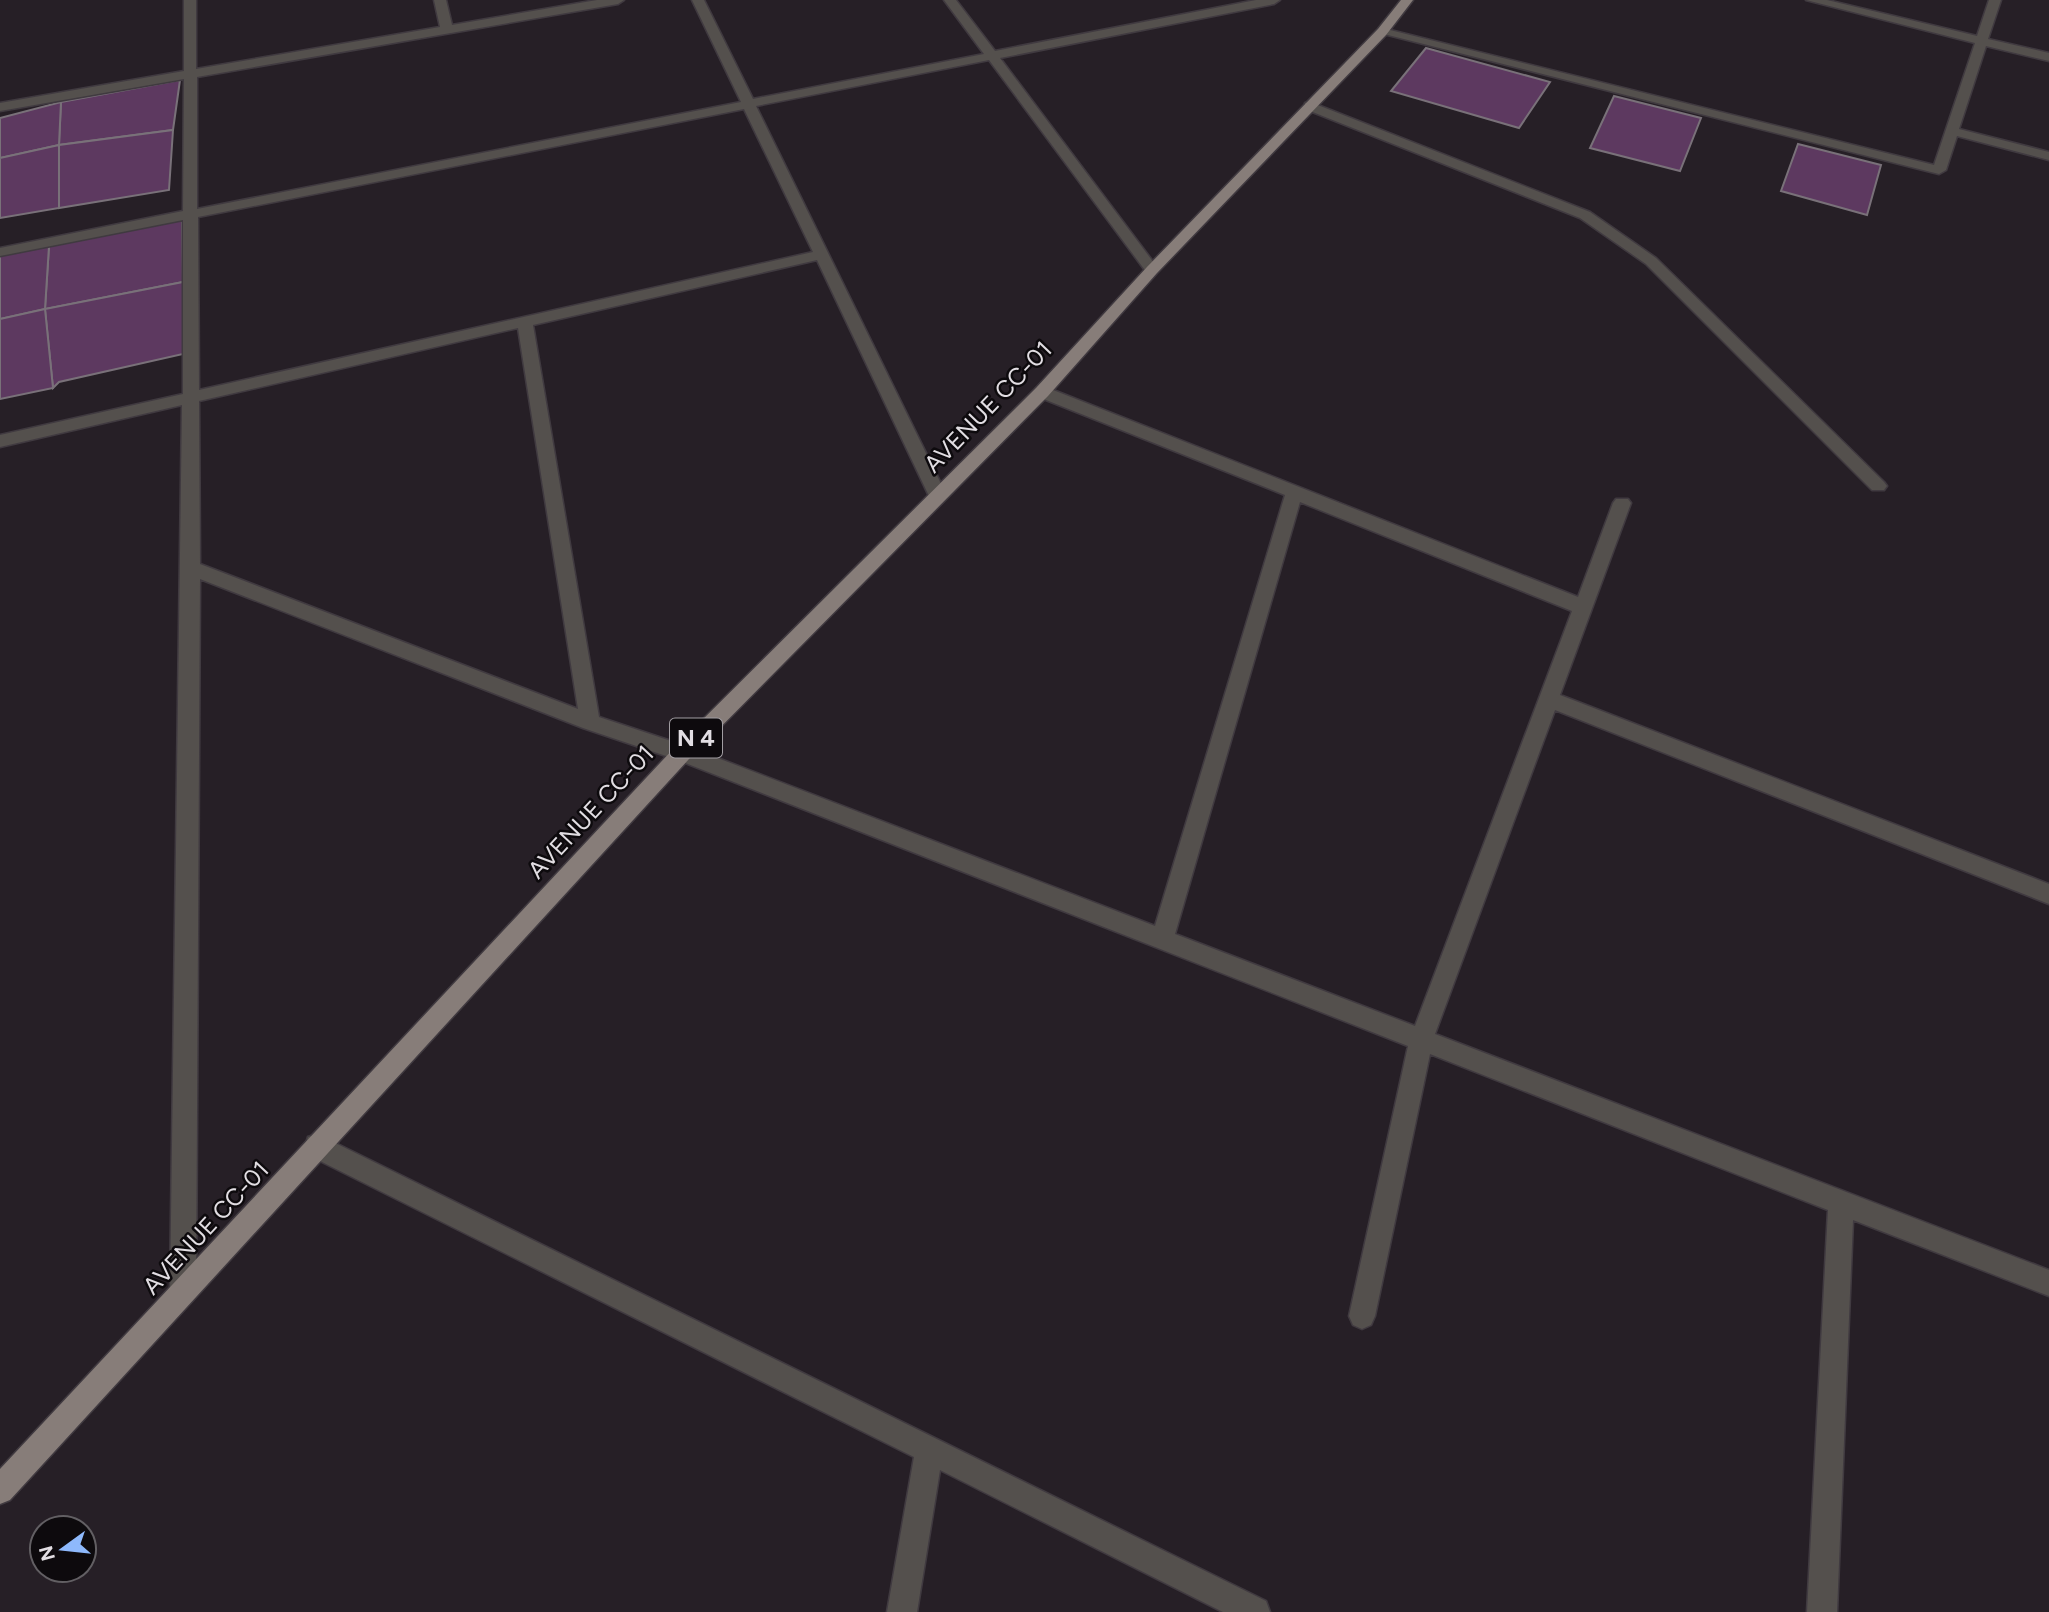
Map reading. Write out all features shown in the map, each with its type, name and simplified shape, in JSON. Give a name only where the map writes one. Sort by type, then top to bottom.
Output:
[{"type":"main road","name":"AVENUE CC-01","points":[[0,1490],[682,753],[1042,392],[1152,270],[1382,32],[1407,0]]},
{"type":"street","points":[[183,1292],[191,568],[190,0]]},
{"type":"street","points":[[440,0],[447,30]]},
{"type":"street","points":[[0,107],[618,0]]},
{"type":"street","points":[[698,0],[938,496]]},
{"type":"street","points":[[950,0],[1152,270]]},
{"type":"street","points":[[0,252],[1274,0]]},
{"type":"street","points":[[1812,0],[2049,57]]},
{"type":"street","points":[[1382,32],[1939,170],[1995,0]]},
{"type":"street","points":[[1310,106],[1585,215],[1651,261],[1878,486]]},
{"type":"street","points":[[1952,131],[2049,156]]},
{"type":"street","points":[[0,441],[820,255]]},
{"type":"street","points":[[525,322],[590,722]]},
{"type":"street","points":[[1042,392],[1583,607]]},
{"type":"street","points":[[1161,941],[1294,492]]},
{"type":"street","points":[[1362,1317],[1420,1041],[1622,503]]},
{"type":"street","points":[[191,568],[590,722],[682,753],[1161,941],[2049,1283]]},
{"type":"street","points":[[1549,699],[2049,894]]},
{"type":"street","points":[[317,1146],[1255,1612]]},
{"type":"street","points":[[1822,1612],[1841,1203]]},
{"type":"street","points":[[902,1612],[929,1450]]},
{"type":"building","points":[[1426,48],[1550,82],[1519,128],[1391,91]]},
{"type":"building","points":[[180,80],[173,130],[59,145],[61,102]]},
{"type":"building","points":[[1614,96],[1701,118],[1680,171],[1590,148]]},
{"type":"building","points":[[61,102],[59,145],[0,158],[0,118]]},
{"type":"building","points":[[173,130],[169,190],[59,208],[59,145]]},
{"type":"building","points":[[1798,144],[1881,165],[1867,215],[1781,191]]},
{"type":"building","points":[[59,145],[59,208],[0,218],[0,158]]},
{"type":"building","points":[[182,219],[183,282],[45,309],[49,246]]},
{"type":"building","points":[[49,246],[45,309],[0,319],[0,255]]},
{"type":"building","points":[[183,282],[183,354],[59,382],[53,388],[45,309]]},
{"type":"building","points":[[45,309],[53,388],[0,399],[0,319]]}]
